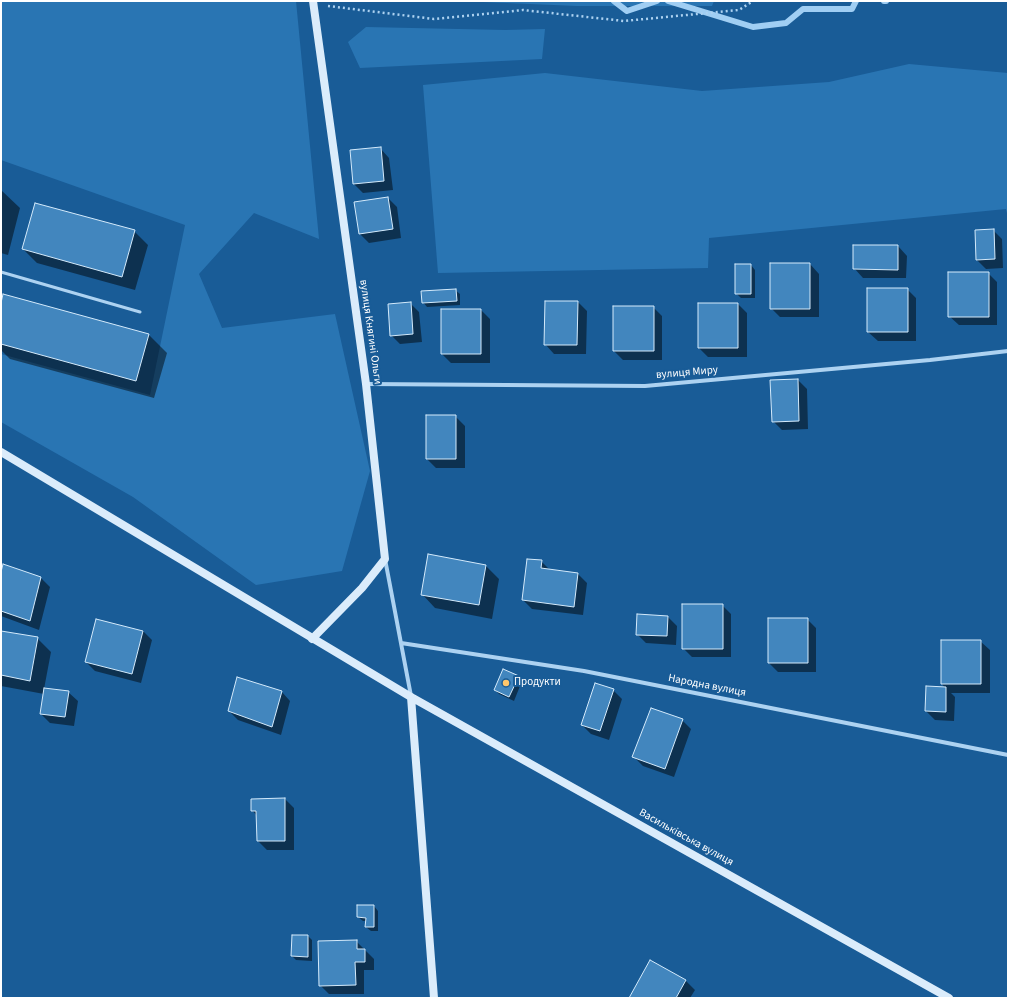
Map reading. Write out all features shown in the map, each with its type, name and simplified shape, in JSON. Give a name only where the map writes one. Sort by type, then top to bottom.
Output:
[{"type":"street","name":"вулиця Княгині Ольги","points":[[314,3],[366,384],[385,559]]},
{"type":"street","name":"вулиця Миру","points":[[366,384],[645,386],[930,360],[1008,351]]},
{"type":"street","name":"Васильківська вулиця","points":[[1,452],[411,697],[949,998]]},
{"type":"street","points":[[312,639],[362,588],[385,559]]},
{"type":"street","points":[[385,559],[411,697],[434,998]]},
{"type":"street","name":"Народна вулиця","points":[[401,643],[584,671],[1008,755]]},
{"type":"lane","points":[[1,272],[140,312]]},
{"type":"path","points":[[314,3],[434,19],[522,10],[624,21],[739,10],[753,1]]},
{"type":"shaded area","points":[[1,1],[296,1],[319,239],[254,213],[199,274],[222,328],[335,314],[370,471],[342,571],[256,585],[133,497],[1,422],[1,354],[150,395],[185,225],[1,160]]},
{"type":"shaded area","points":[[459,1],[714,1],[712,6],[577,6]]},
{"type":"shaded area","points":[[366,27],[505,30],[545,29],[542,59],[360,68],[348,42]]},
{"type":"shaded area","points":[[909,64],[1008,73],[1008,217],[1006,209],[709,238],[708,268],[438,273],[423,85],[545,73],[702,91],[829,82]]},
{"type":"building","points":[[381,147],[384,181],[353,184],[350,150]]},
{"type":"building","points":[[388,197],[393,229],[359,234],[354,202]]},
{"type":"building","points":[[35,203],[135,230],[122,277],[22,249]]},
{"type":"building","points":[[994,229],[995,259],[976,260],[975,230]]},
{"type":"building","points":[[853,245],[898,245],[898,270],[853,269]]},
{"type":"building","points":[[770,263],[810,263],[810,309],[770,309]]},
{"type":"building","points":[[735,264],[751,264],[751,294],[735,294]]},
{"type":"building","points":[[948,272],[989,272],[989,317],[948,317]]},
{"type":"building","points":[[867,288],[908,288],[908,332],[867,332]]},
{"type":"building","points":[[456,289],[457,301],[422,303],[421,291]]},
{"type":"building","points":[[3,294],[149,334],[136,381],[1,344],[1,303]]},
{"type":"building","points":[[545,301],[578,301],[577,345],[544,345]]},
{"type":"building","points":[[411,302],[413,334],[390,336],[388,304]]},
{"type":"building","points":[[698,303],[738,303],[738,348],[698,348]]},
{"type":"building","points":[[613,306],[654,306],[654,351],[613,351]]},
{"type":"building","points":[[441,309],[481,309],[481,354],[441,354]]},
{"type":"building","points":[[798,379],[799,421],[772,422],[770,380]]},
{"type":"building","points":[[426,415],[456,415],[456,459],[426,459]]},
{"type":"building","points":[[428,554],[486,565],[479,605],[421,595]]},
{"type":"building","points":[[527,559],[542,560],[541,568],[578,573],[574,607],[522,600]]},
{"type":"building","points":[[3,564],[41,577],[30,621],[1,611],[1,572]]},
{"type":"building","points":[[682,604],[723,604],[723,649],[682,649]]},
{"type":"building","points":[[637,614],[668,616],[667,636],[636,635]]},
{"type":"building","points":[[768,618],[808,618],[808,663],[768,663]]},
{"type":"building","points":[[96,619],[143,631],[132,674],[85,662]]},
{"type":"building","points":[[1,631],[38,637],[30,681],[1,675]]},
{"type":"building","points":[[941,640],[981,640],[981,684],[941,684]]},
{"type":"building","name":"Продукти","points":[[503,669],[519,676],[509,697],[494,690]]},
{"type":"building","points":[[237,677],[282,691],[272,727],[228,711]]},
{"type":"building","points":[[595,683],[614,689],[600,731],[581,725]]},
{"type":"building","points":[[926,686],[946,687],[946,712],[925,711]]},
{"type":"building","points":[[44,688],[69,691],[65,717],[40,714]]},
{"type":"building","points":[[651,708],[683,719],[665,769],[632,757]]},
{"type":"building","points":[[285,798],[285,841],[257,841],[256,811],[251,811],[251,799]]},
{"type":"building","points":[[357,905],[374,905],[374,927],[365,927],[366,918],[357,917]]},
{"type":"building","points":[[292,935],[308,935],[308,957],[291,956]]},
{"type":"building","points":[[357,940],[357,949],[365,949],[365,962],[355,962],[356,985],[319,986],[318,941]]},
{"type":"building","points":[[650,960],[686,980],[676,998],[629,998]]},
{"type":"waterway","points":[[614,1],[627,11],[657,1]]},
{"type":"waterway","points":[[668,1],[753,27],[786,23],[803,9],[852,9],[856,1]]},
{"type":"place","name":"Продукти","points":[[506,683]]}]
